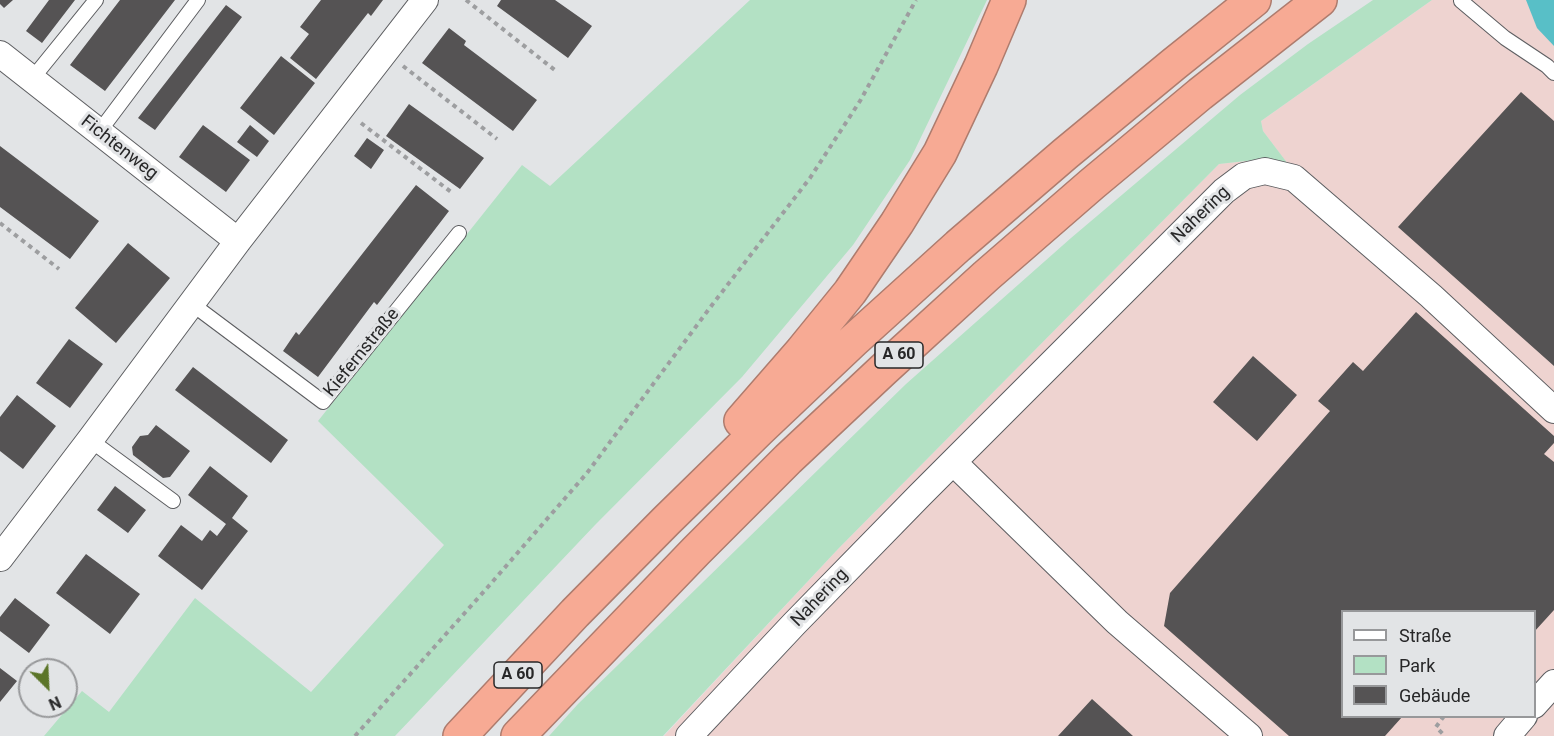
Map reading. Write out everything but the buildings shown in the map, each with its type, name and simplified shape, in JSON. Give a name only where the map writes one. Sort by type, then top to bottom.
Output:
[{"type":"highway","points":[[575,613],[802,351],[850,292],[897,223],[940,153],[1009,0]]},
{"type":"highway","name":"A 60","points":[[460,736],[575,613],[692,496],[853,341],[1065,154],[1254,0]]},
{"type":"highway","name":"A 60","points":[[518,736],[696,551],[788,459],[883,370],[1092,184],[1200,94],[1320,0]]},
{"type":"street","points":[[0,558],[238,242],[425,0]]},
{"type":"street","name":"Fichtenweg","points":[[0,54],[238,242]]},
{"type":"street","name":"Nahering","points":[[689,736],[794,624],[953,462],[1224,191],[1244,176],[1265,171],[1294,178],[1431,296],[1554,410]]},
{"type":"street","points":[[953,462],[1117,622],[1249,736]]},
{"type":"street","points":[[1536,703],[1554,683]]},
{"type":"street","points":[[1507,736],[1523,718]]},
{"type":"lane","points":[[32,79],[96,0]]},
{"type":"lane","points":[[99,132],[198,0]]},
{"type":"lane","points":[[1461,1],[1505,38],[1554,73]]},
{"type":"lane","name":"Kiefernstraße","points":[[192,304],[322,402],[459,233]]},
{"type":"lane","points":[[90,440],[173,501]]},
{"type":"path","points":[[466,0],[556,71]]},
{"type":"path","points":[[355,736],[587,473],[810,178],[860,100],[916,0]]},
{"type":"path","points":[[385,52],[497,139]]},
{"type":"path","points":[[341,107],[451,192]]},
{"type":"path","points":[[0,223],[59,269]]},
{"type":"path","points":[[1443,718],[1436,727],[1445,736]]},
{"type":"shaded area","points":[[1432,0],[1554,0],[1554,736],[664,736],[838,549],[1219,164],[1264,159],[1287,163],[1263,131],[1261,121]]},
{"type":"green space","points":[[750,0],[987,0],[910,160],[853,245],[742,377],[595,525],[395,736],[44,736],[59,718],[78,718],[78,696],[82,691],[109,712],[195,598],[311,692],[444,545],[318,421],[522,165],[550,186]]},
{"type":"green space","points":[[1373,0],[1432,0],[1261,121],[1263,131],[1288,164],[1264,159],[1219,164],[838,549],[663,736],[549,736],[578,704],[906,384],[1071,238],[1240,95],[1308,44]]},
{"type":"water","points":[[1526,0],[1554,0],[1554,46],[1537,28]]}]
